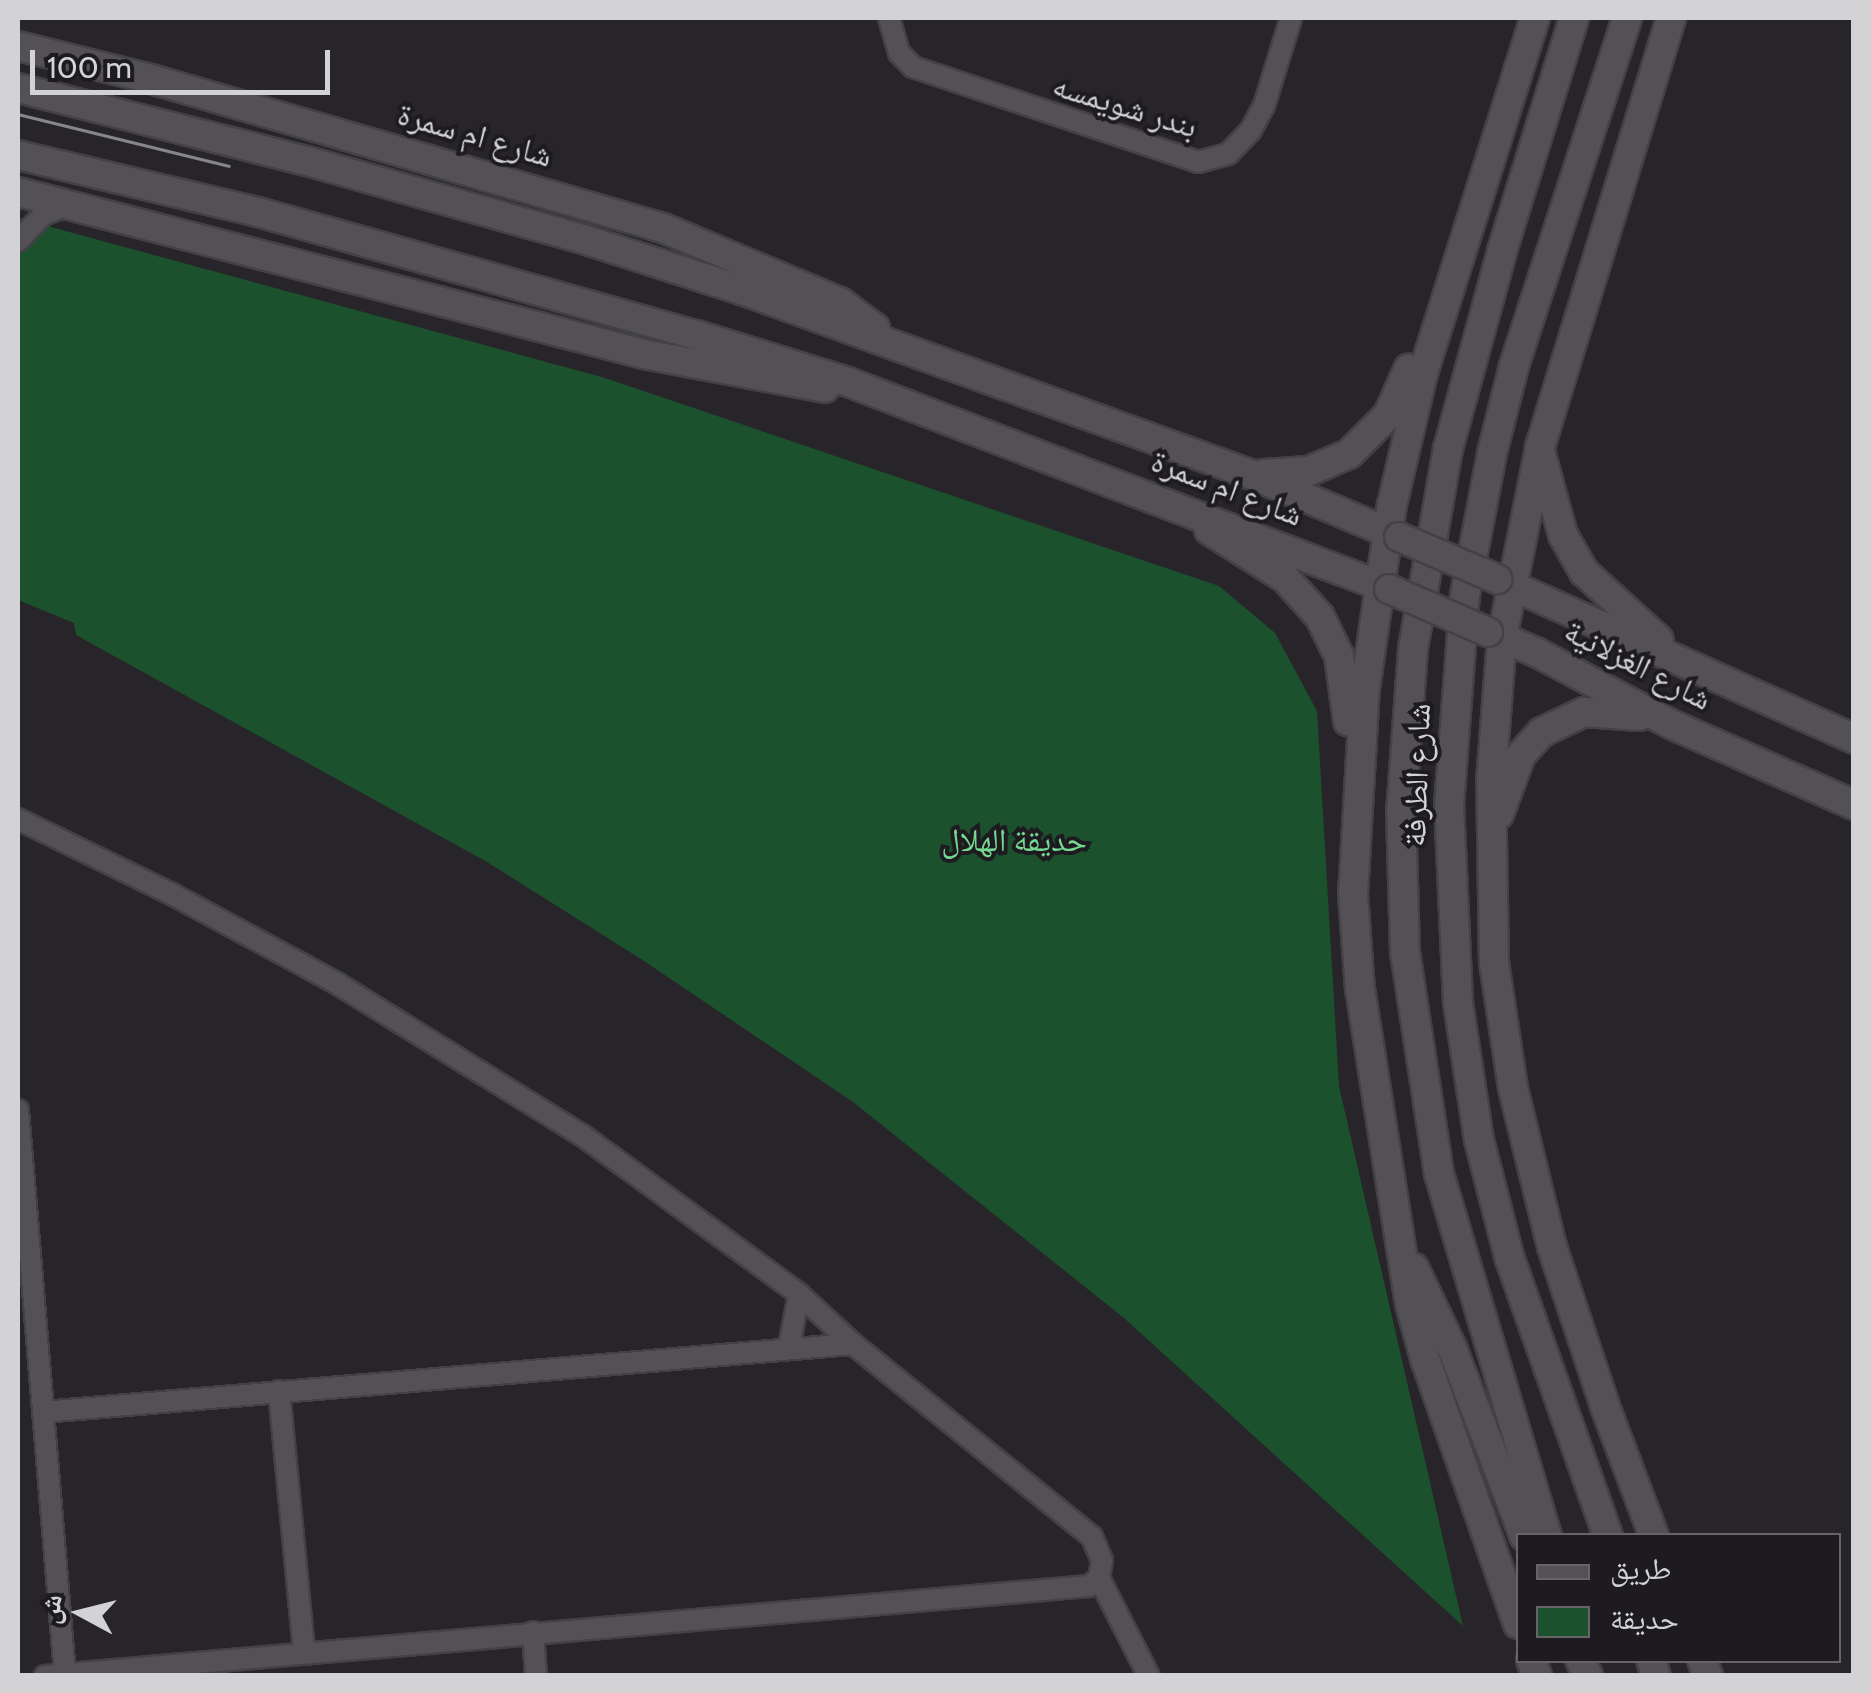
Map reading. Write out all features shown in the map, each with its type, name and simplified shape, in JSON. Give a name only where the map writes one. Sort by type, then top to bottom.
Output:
[{"type":"main road","points":[[1516,1618],[1426,1362],[1397,1230],[1360,990],[1352,895],[1358,771],[1409,424],[1535,18]]},
{"type":"main road","name":"شارع الطرفة","points":[[1546,1533],[1439,1174],[1406,953],[1401,812],[1417,614],[1448,449],[1496,269],[1574,18]]},
{"type":"main road","name":"شارع الطرفة","points":[[1607,1533],[1509,1256],[1479,1140],[1458,1002],[1449,822],[1463,611],[1492,453],[1514,366],[1626,18]]},
{"type":"main road","points":[[1653,1533],[1599,1388],[1529,1163],[1501,1030],[1490,900],[1495,635],[1503,582],[1540,447],[1672,18]]},
{"type":"main road","name":"شارع ام سمرة","points":[[28,48],[151,79],[664,228],[840,302],[892,342]]},
{"type":"main road","name":"شارع ام سمرة","points":[[18,88],[307,162],[583,239],[892,342],[1250,474],[1393,534]]},
{"type":"main road","name":"شارع ام سمرة","points":[[18,155],[297,223],[698,334],[871,392],[1384,588]]},
{"type":"main road","name":"شارع ام سمرة","points":[[18,192],[644,354],[789,384],[871,392]]},
{"type":"main road","points":[[1250,474],[1328,465],[1366,440],[1388,415],[1419,346],[1442,311]]},
{"type":"main road","points":[[1540,447],[1563,535],[1584,572],[1682,661]]},
{"type":"main road","points":[[1189,511],[1223,540],[1285,578],[1320,617],[1339,656],[1358,771]]},
{"type":"main road","name":"شارع الغزلانية","points":[[1393,534],[1854,739]]},
{"type":"main road","name":"شارع الغزلانية","points":[[1384,588],[1495,635],[1673,725],[1854,805]]},
{"type":"main road","points":[[1491,839],[1522,755],[1554,723],[1601,710],[1673,725]]},
{"type":"main road","points":[[1397,1230],[1452,1348],[1523,1533]]},
{"type":"street","name":"بندر شويمسه","points":[[889,18],[899,54],[913,68],[1198,162],[1228,154],[1251,130],[1270,89],[1291,18]]},
{"type":"street","points":[[18,28],[28,48]]},
{"type":"street","points":[[18,241],[44,215],[64,206]]},
{"type":"street","points":[[18,819],[255,938],[420,1033],[660,1190],[799,1294],[853,1344],[1092,1537],[1102,1560],[1099,1578],[1149,1676]]},
{"type":"street","points":[[18,1110],[24,1262],[43,1412],[55,1675],[1089,1586],[1099,1578]]},
{"type":"street","points":[[789,1348],[799,1294]]},
{"type":"street","points":[[43,1412],[853,1344]]},
{"type":"street","points":[[279,1392],[304,1652]]},
{"type":"street","points":[[533,1632],[536,1676]]},
{"type":"green space","name":"حديقة الهلال","points":[[18,218],[605,378],[1219,586],[1275,633],[1317,711],[1339,1086],[1463,1626],[1124,1318],[853,1102],[641,959],[487,862],[76,635],[74,623],[18,600]]},
{"type":"tram line","points":[[18,114],[229,166]]}]
